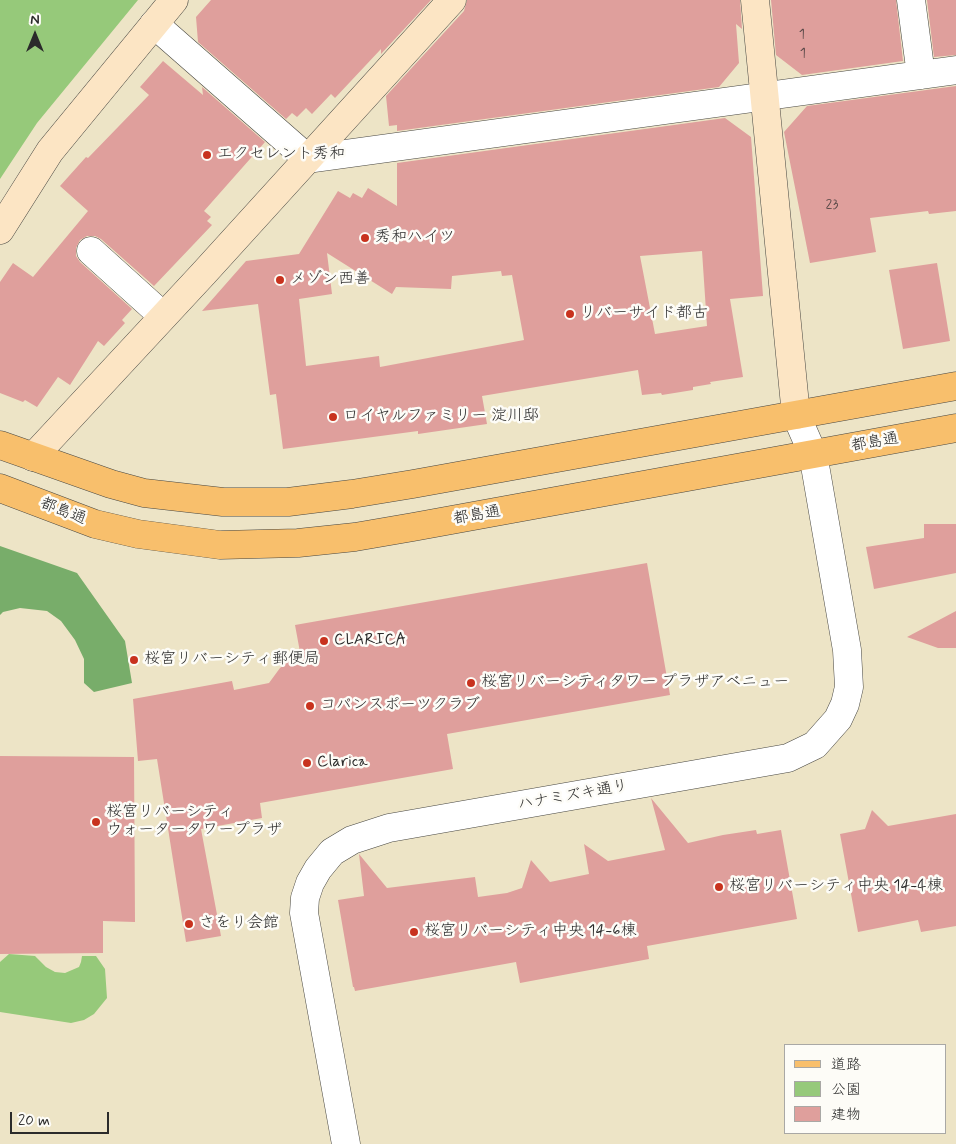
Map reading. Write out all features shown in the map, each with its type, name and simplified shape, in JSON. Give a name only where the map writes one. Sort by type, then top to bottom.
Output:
[{"type":"main road","points":[[0,445],[110,484],[144,493],[223,502],[288,502],[352,494],[956,386]]},
{"type":"main road","name":"都島通","points":[[0,488],[95,524],[138,534],[220,544],[298,543],[355,537],[413,527],[956,428]]},
{"type":"street","points":[[0,230],[50,151],[174,0]]},
{"type":"street","points":[[33,458],[452,0]]},
{"type":"street","points":[[755,0],[796,415]]},
{"type":"street","points":[[911,0],[921,75]]},
{"type":"street","points":[[154,24],[308,159],[956,70]]},
{"type":"street","points":[[91,251],[163,316]]},
{"type":"street","name":"ハナミズキ通り","points":[[346,1144],[304,913],[305,898],[310,883],[318,868],[332,852],[352,840],[389,828],[788,758],[815,744],[838,719],[845,704],[849,687],[845,641],[813,454],[796,415]]},
{"type":"green space","points":[[0,0],[138,0],[37,123],[0,179]]},
{"type":"green space","points":[[0,546],[77,573],[125,641],[132,683],[94,692],[84,683],[84,659],[75,640],[61,621],[47,611],[20,608],[3,612],[0,615]]},
{"type":"green space","points":[[9,954],[35,956],[46,967],[55,972],[65,973],[79,967],[82,956],[96,956],[105,969],[107,998],[94,1014],[84,1020],[71,1023],[0,1012],[0,962]]},
{"type":"building","points":[[211,0],[431,0],[381,54],[381,49],[335,98],[331,94],[312,114],[306,108],[297,117],[292,113],[286,119],[198,42],[196,17]]},
{"type":"building","points":[[467,0],[740,0],[742,29],[736,24],[739,63],[719,87],[397,131],[397,125],[389,126],[386,96],[464,11]]},
{"type":"building","points":[[771,0],[896,0],[903,61],[802,75],[776,55]]},
{"type":"building","points":[[927,0],[956,0],[956,55],[934,57]]},
{"type":"building","points":[[163,61],[203,95],[202,87],[265,142],[204,211],[211,217],[207,221],[212,225],[154,286],[101,239],[95,236],[87,236],[80,240],[76,248],[76,256],[80,262],[132,309],[122,320],[125,323],[104,346],[98,341],[70,385],[58,377],[37,407],[25,400],[23,402],[0,393],[0,282],[13,263],[33,277],[88,211],[60,186],[86,157],[88,158],[149,95],[140,87]]},
{"type":"building","points":[[956,86],[956,211],[929,214],[928,211],[870,218],[876,252],[810,263],[784,132],[807,106]]},
{"type":"building","points":[[725,118],[751,137],[763,296],[730,299],[743,377],[710,382],[711,384],[693,387],[693,390],[662,395],[661,393],[642,395],[638,370],[482,396],[487,424],[418,434],[418,431],[283,449],[276,394],[270,395],[258,304],[202,311],[246,261],[299,254],[338,191],[350,198],[353,193],[362,198],[368,188],[397,206],[397,163]],"holes":[[[702,251],[707,326],[655,334],[640,256]],[[327,253],[392,294],[396,287],[451,289],[452,276],[501,271],[502,276],[512,275],[524,340],[380,367],[379,356],[306,366],[299,299],[332,294]]]},
{"type":"building","points":[[937,263],[950,341],[903,349],[889,270]]},
{"type":"building","points":[[924,524],[956,524],[956,573],[874,589],[866,547],[924,538]]},
{"type":"building","name":"桜宮リバーシティタワー プラザアベニュー","points":[[647,563],[670,695],[447,734],[453,769],[260,803],[262,818],[201,829],[221,936],[186,942],[157,759],[138,761],[133,699],[232,681],[234,690],[269,683],[280,668],[300,652],[295,625]]},
{"type":"building","points":[[956,611],[956,648],[938,648],[907,637]]},
{"type":"building","name":"桜宮リバーシティ ウォータータワープラザ","points":[[0,756],[134,757],[135,922],[103,921],[103,953],[0,954]]},
{"type":"building","points":[[651,798],[688,843],[756,830],[757,834],[781,830],[797,919],[647,946],[649,959],[520,983],[516,962],[355,991],[338,900],[364,896],[359,854],[387,888],[475,877],[478,897],[507,893],[522,888],[531,860],[550,882],[589,874],[584,844],[608,861],[665,850]]},
{"type":"building","points":[[872,810],[888,826],[956,814],[956,926],[921,932],[918,920],[858,932],[840,834],[865,829]]},
{"type":"place","name":"エクセレント秀和","points":[[207,155]]},
{"type":"place","name":"秀和ハイツ","points":[[365,238]]},
{"type":"place","name":"メゾン西善","points":[[280,280]]},
{"type":"place","name":"リバーサイド都古","points":[[570,314]]},
{"type":"place","name":"ロイヤルファミリー 淀川邸","points":[[333,417]]},
{"type":"place","name":"CLARICA","points":[[324,641]]},
{"type":"place","name":"桜宮リバーシティ郵便局","points":[[134,660]]},
{"type":"place","name":"桜宮リバーシティタワー プラザアベニュー","points":[[471,683]]},
{"type":"place","name":"コパンスポーツクラブ","points":[[310,706]]},
{"type":"place","name":"Clarica","points":[[307,763]]},
{"type":"place","name":"桜宮リバーシティ ウォータータワープラザ","points":[[96,822]]},
{"type":"place","name":"桜宮リバーシティ中央 14-4棟","points":[[719,887]]},
{"type":"place","name":"さをり会館","points":[[189,924]]},
{"type":"place","name":"桜宮リバーシティ中央 14-6棟","points":[[414,932]]}]
